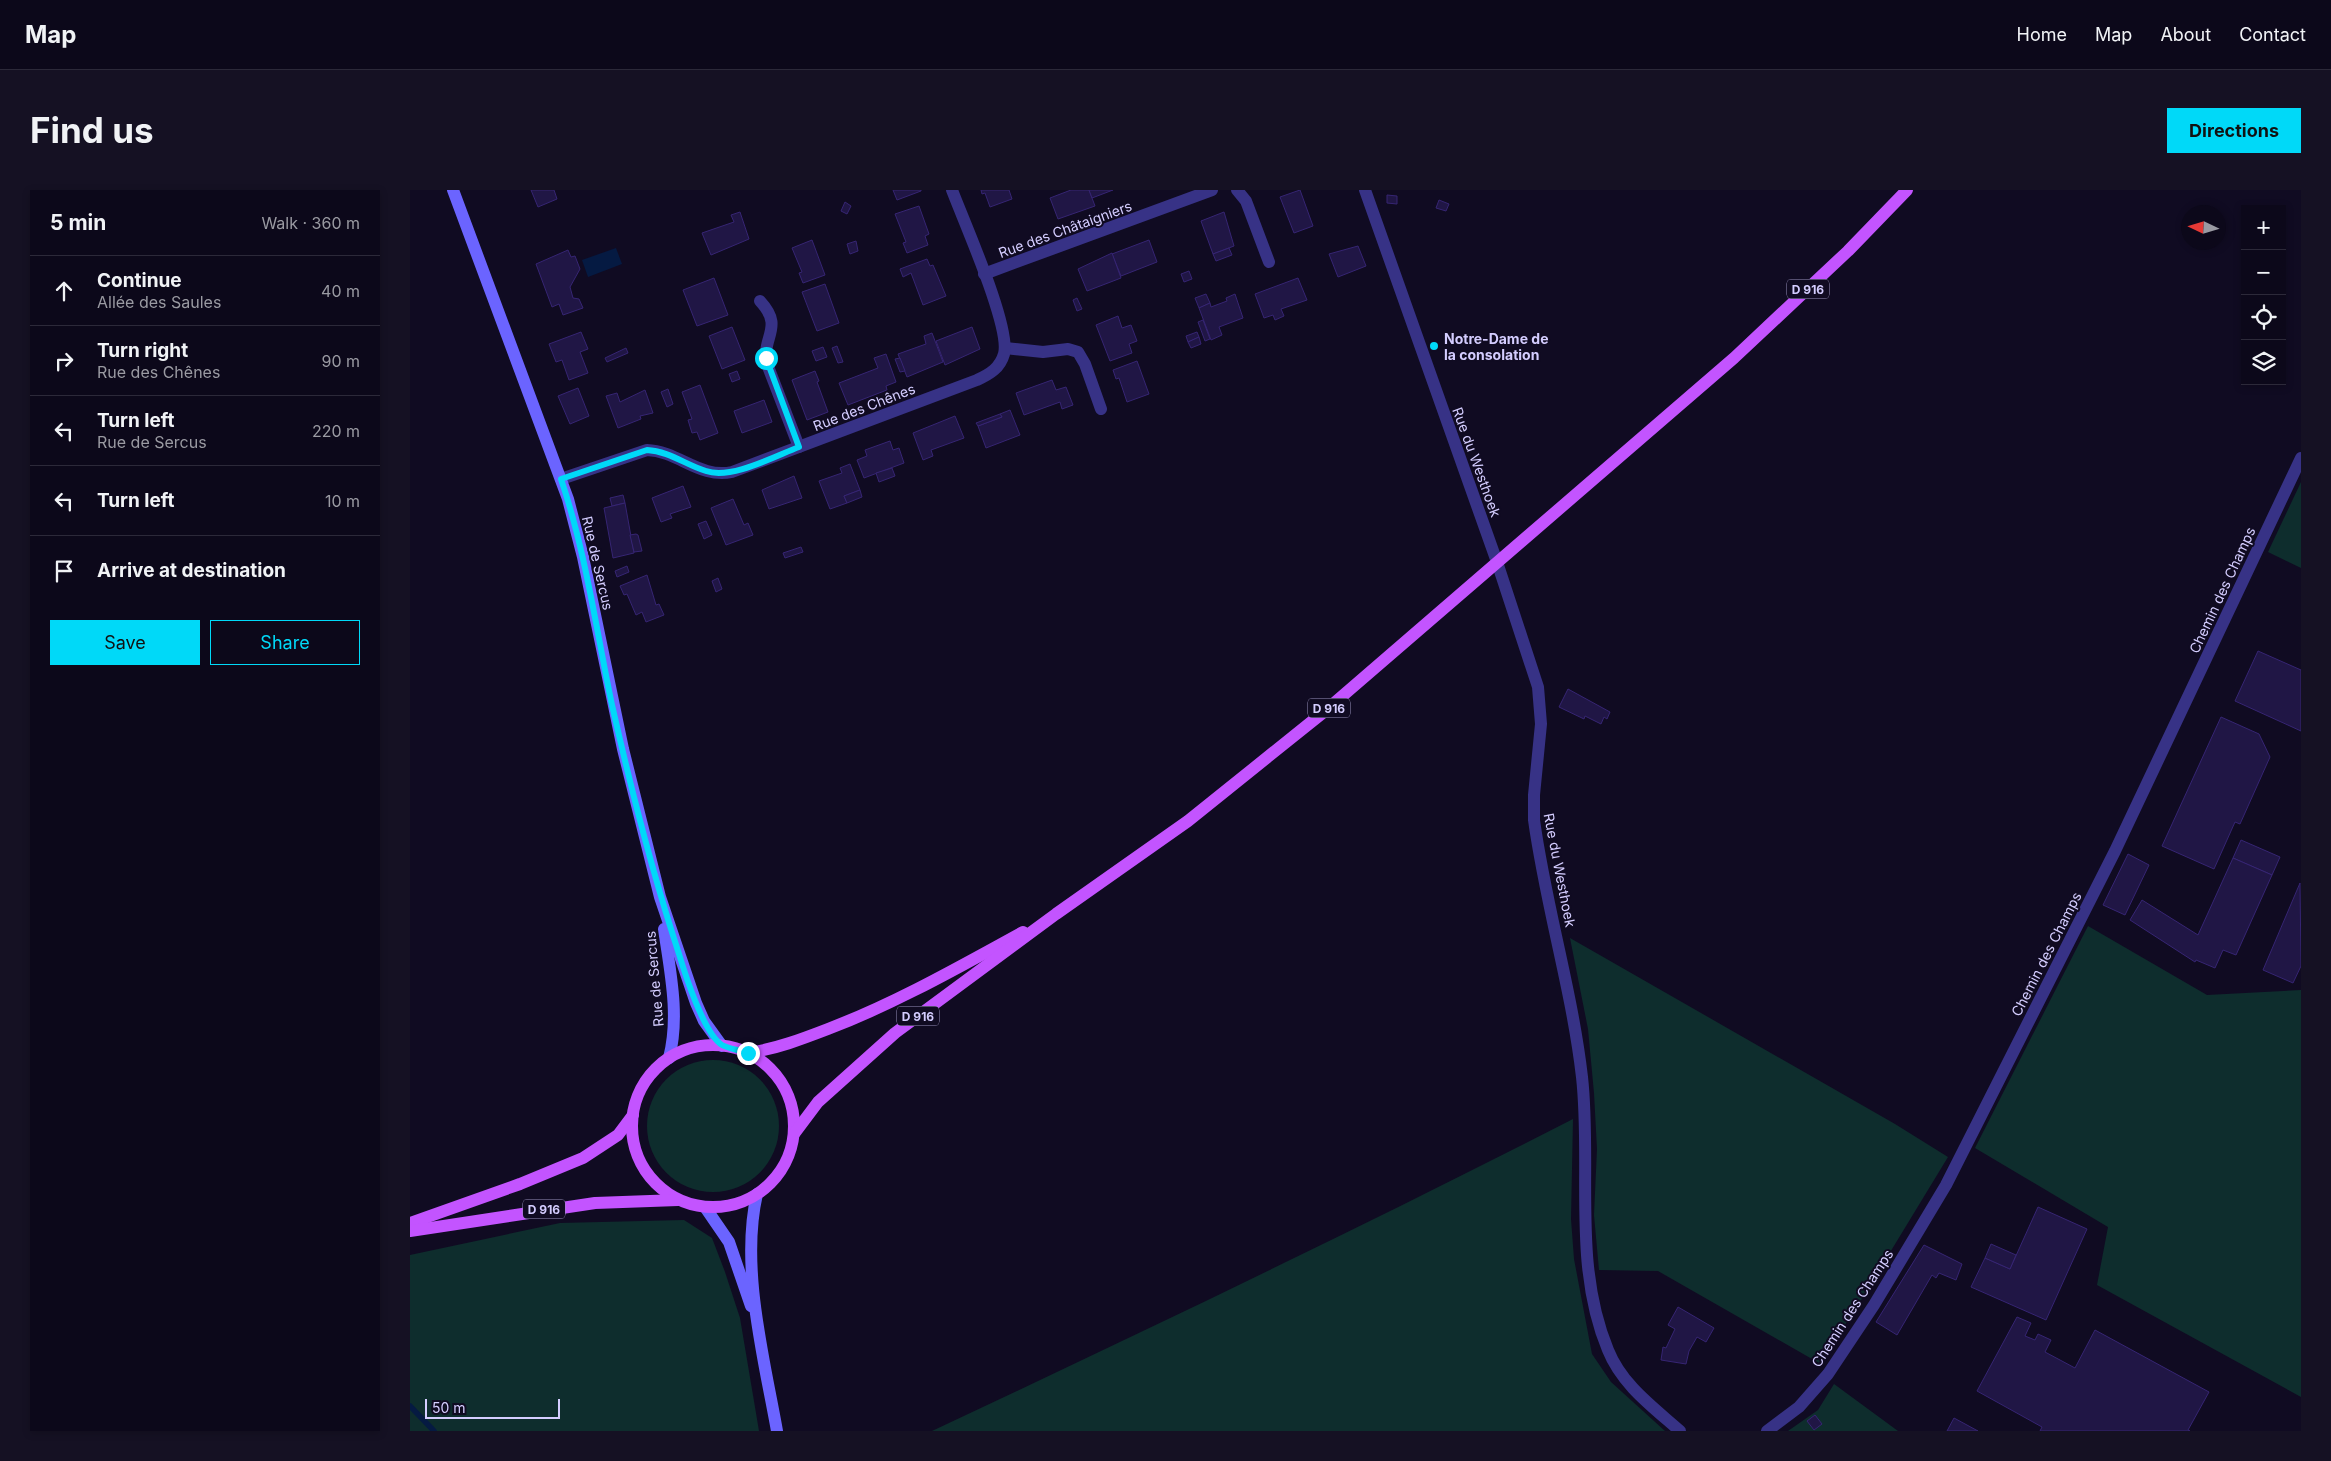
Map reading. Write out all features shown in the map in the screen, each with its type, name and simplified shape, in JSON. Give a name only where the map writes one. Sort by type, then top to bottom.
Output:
[{"type":"main road","name":"D 916","points":[[794,1134],[818,1102],[876,1049],[927,1009],[1015,947],[1056,914],[1144,853],[1250,772],[1734,358],[1836,262],[1907,190]]},
{"type":"main road","name":"D 916","points":[[748,1053],[788,1044],[868,1012],[958,968],[1056,914]]},
{"type":"main road","points":[[698,1046],[722,1046],[748,1053],[771,1069],[784,1086],[793,1112],[794,1134],[789,1155],[774,1180],[757,1194],[736,1204],[705,1207],[680,1200],[657,1184],[644,1168],[634,1143],[633,1115],[645,1083],[658,1067],[669,1058],[698,1046]]},
{"type":"main road","name":"D 916","points":[[410,1223],[520,1184],[583,1158],[618,1135],[633,1115]]},
{"type":"main road","name":"D 916","points":[[410,1231],[595,1203],[680,1200]]},
{"type":"street","name":"Rue de Sercus","points":[[453,190],[561,479],[581,547],[612,706],[660,897],[696,1003],[704,1021],[722,1046]]},
{"type":"street","points":[[952,190],[1004,331],[1005,348],[1043,352],[1068,349],[1078,352],[1085,364],[1101,409]]},
{"type":"street","name":"Rue des Châtaigniers","points":[[984,274],[1212,190]]},
{"type":"street","points":[[1238,190],[1246,201],[1269,262]]},
{"type":"street","name":"Rue du Westhoek","points":[[1365,190],[1497,562],[1523,639],[1540,698],[1540,736],[1534,780],[1534,820],[1570,997],[1580,1057],[1586,1132],[1585,1224],[1593,1299],[1606,1348],[1618,1372],[1634,1390],[1680,1431]]},
{"type":"street","points":[[760,302],[770,314],[773,323],[766,352],[767,364],[799,447]]},
{"type":"street","name":"Rue des Chênes","points":[[561,479],[647,450],[661,452],[705,471],[718,474],[732,472],[985,376],[1000,363],[1005,348]]},
{"type":"street","name":"Chemin des Champs","points":[[1767,1431],[1799,1407],[1828,1374],[1874,1305],[1946,1185],[2115,851],[2301,458]]},
{"type":"street","name":"Rue de Sercus","points":[[660,897],[674,1017],[669,1058]]},
{"type":"street","points":[[757,1194],[751,1232],[758,1330],[777,1431]]},
{"type":"street","points":[[705,1207],[723,1231],[734,1253],[758,1330]]},
{"type":"green space","points":[[2301,482],[2301,568],[2268,552]]},
{"type":"green space","points":[[2088,926],[2207,995],[2301,990],[2301,1397],[2097,1285],[2108,1227],[1975,1148]]},
{"type":"green space","points":[[1570,938],[1895,1124],[1948,1157],[1855,1310],[1819,1363],[1658,1271],[1599,1270],[1594,1215],[1597,1149],[1594,1093],[1588,1029]]},
{"type":"green space","points":[[713,1060],[726,1061],[738,1065],[760,1079],[774,1101],[778,1113],[778,1139],[774,1151],[760,1173],[738,1187],[726,1191],[713,1192],[700,1191],[688,1187],[666,1173],[652,1151],[648,1139],[647,1126],[648,1113],[652,1101],[666,1079],[688,1065],[700,1061]]},
{"type":"green space","points":[[1573,1119],[1571,1219],[1574,1259],[1592,1354],[1611,1382],[1665,1431],[932,1431],[1254,1278]]},
{"type":"green space","points":[[684,1220],[712,1238],[725,1272],[740,1318],[759,1431],[410,1431],[410,1255],[560,1223]]},
{"type":"green space","points":[[1834,1384],[1898,1431],[1788,1431],[1818,1410]]},
{"type":"water","points":[[616,248],[622,264],[588,277],[582,260]]},
{"type":"building","points":[[531,190],[554,190],[557,199],[538,207]]},
{"type":"building","points":[[893,190],[921,190],[921,191],[897,200]]},
{"type":"building","points":[[981,190],[1009,190],[1012,199],[990,207],[985,193],[982,194]]},
{"type":"building","points":[[1071,190],[1089,190],[1095,206],[1058,219],[1050,198]]},
{"type":"building","points":[[1089,190],[1113,190],[1092,198]]},
{"type":"building","points":[[1300,190],[1313,226],[1294,233],[1280,197]]},
{"type":"building","points":[[1387,195],[1397,196],[1397,204],[1387,203]]},
{"type":"building","points":[[1439,200],[1449,204],[1446,211],[1436,208]]},
{"type":"building","points":[[845,202],[851,206],[847,214],[841,211]]},
{"type":"building","points":[[919,206],[929,234],[925,236],[928,245],[907,253],[903,243],[906,242],[895,214]]},
{"type":"building","points":[[740,212],[749,239],[711,255],[702,233],[734,222],[731,215]]},
{"type":"building","points":[[1224,212],[1234,246],[1213,254],[1201,221]]},
{"type":"building","points":[[812,240],[825,275],[803,283],[799,273],[802,272],[792,248]]},
{"type":"building","points":[[1149,240],[1157,262],[1121,276],[1112,254]]},
{"type":"building","points":[[856,241],[858,251],[850,254],[847,244]]},
{"type":"building","points":[[1358,246],[1366,266],[1338,277],[1329,254]]},
{"type":"building","points":[[1229,248],[1232,255],[1216,261],[1213,254]]},
{"type":"building","points":[[568,250],[571,257],[575,256],[580,269],[570,287],[573,298],[579,299],[583,308],[563,315],[559,304],[552,307],[536,264]]},
{"type":"building","points":[[1112,253],[1121,278],[1087,291],[1078,269]]},
{"type":"building","points":[[927,259],[930,266],[933,265],[946,296],[923,305],[911,273],[903,277],[900,269]]},
{"type":"building","points":[[1189,271],[1192,279],[1184,282],[1181,274]]},
{"type":"building","points":[[714,278],[728,315],[697,326],[683,290]]},
{"type":"building","points":[[1298,278],[1307,300],[1281,309],[1284,316],[1275,320],[1273,315],[1264,318],[1255,294]]},
{"type":"building","points":[[825,284],[839,323],[817,331],[802,292]]},
{"type":"building","points":[[1206,294],[1210,303],[1199,308],[1195,298]]},
{"type":"building","points":[[1235,294],[1243,318],[1219,327],[1222,335],[1211,340],[1199,308],[1210,303],[1211,307],[1227,301],[1226,298]]},
{"type":"building","points":[[1077,298],[1082,309],[1077,311],[1073,300]]},
{"type":"building","points":[[1118,316],[1122,328],[1131,325],[1137,341],[1129,344],[1132,353],[1110,361],[1096,325]]},
{"type":"building","points":[[1203,320],[1210,339],[1205,341],[1198,322]]},
{"type":"building","points":[[732,327],[745,360],[722,369],[709,336]]},
{"type":"building","points":[[972,327],[980,349],[945,365],[936,341]]},
{"type":"building","points":[[581,332],[588,349],[580,352],[588,373],[569,380],[562,360],[556,362],[549,344]]},
{"type":"building","points":[[1197,332],[1199,337],[1188,342],[1186,336]]},
{"type":"building","points":[[932,333],[943,362],[907,377],[898,354],[926,344],[924,336]]},
{"type":"building","points":[[1199,337],[1201,344],[1191,348],[1188,342]]},
{"type":"building","points":[[837,346],[843,362],[838,363],[832,348]]},
{"type":"building","points":[[823,347],[827,357],[816,361],[812,351]]},
{"type":"building","points":[[626,348],[628,353],[607,362],[605,358]]},
{"type":"building","points":[[886,354],[896,382],[886,386],[887,390],[848,405],[839,383],[878,368],[874,358]]},
{"type":"building","points":[[900,358],[905,371],[900,372],[895,359]]},
{"type":"building","points":[[1137,361],[1149,394],[1127,402],[1119,378],[1116,379],[1113,370]]},
{"type":"building","points":[[737,371],[740,379],[732,382],[729,374]]},
{"type":"building","points":[[815,371],[828,412],[807,420],[792,380]]},
{"type":"building","points":[[1052,380],[1056,390],[1066,387],[1073,405],[1062,409],[1060,402],[1024,415],[1016,393]]},
{"type":"building","points":[[700,385],[718,433],[700,440],[697,432],[692,433],[688,420],[692,419],[682,392]]},
{"type":"building","points":[[578,388],[589,416],[570,424],[558,396]]},
{"type":"building","points":[[668,389],[673,404],[667,407],[661,392]]},
{"type":"building","points":[[645,390],[653,413],[640,416],[641,419],[618,428],[606,396],[617,393],[620,402]]},
{"type":"building","points":[[764,400],[772,422],[742,433],[734,411]]},
{"type":"building","points":[[1010,410],[1020,435],[986,448],[978,426],[1002,417],[1000,414]]},
{"type":"building","points":[[1000,414],[1002,417],[978,426],[976,423]]},
{"type":"building","points":[[955,416],[964,438],[931,450],[933,456],[923,460],[913,433]]},
{"type":"building","points":[[890,441],[893,450],[899,448],[904,463],[864,478],[857,460],[867,456],[865,450]]},
{"type":"building","points":[[850,464],[860,490],[844,496],[847,503],[830,509],[819,481],[842,473],[840,468]]},
{"type":"building","points":[[892,468],[895,476],[879,482],[876,473]]},
{"type":"building","points":[[794,476],[802,498],[769,509],[762,490]]},
{"type":"building","points":[[683,486],[691,507],[670,514],[672,518],[661,522],[652,498]]},
{"type":"building","points":[[860,490],[862,497],[847,503],[844,496]]},
{"type":"building","points":[[623,495],[625,503],[612,506],[610,498]]},
{"type":"building","points":[[733,499],[744,525],[748,523],[753,535],[726,545],[711,508]]},
{"type":"building","points":[[625,503],[634,553],[613,558],[604,508]]},
{"type":"building","points":[[706,521],[712,535],[704,539],[698,524]]},
{"type":"building","points":[[630,535],[638,535],[642,551],[634,552]]},
{"type":"building","points":[[801,547],[803,552],[785,558],[783,553]]},
{"type":"building","points":[[627,566],[629,572],[617,577],[615,571]]},
{"type":"building","points":[[647,575],[656,605],[659,604],[664,615],[646,622],[642,612],[636,615],[627,594],[624,595],[620,586]]},
{"type":"building","points":[[718,578],[722,589],[716,592],[712,581]]},
{"type":"building","points":[[2258,651],[2301,670],[2301,731],[2235,701]]},
{"type":"building","points":[[1568,689],[1610,712],[1607,719],[1604,717],[1601,724],[1585,716],[1584,719],[1559,707]]},
{"type":"building","points":[[2221,717],[2259,734],[2270,757],[2240,824],[2235,822],[2214,869],[2162,846]]},
{"type":"building","points":[[2241,840],[2280,857],[2272,875],[2233,858]]},
{"type":"building","points":[[2128,854],[2149,865],[2125,915],[2103,905]]},
{"type":"building","points":[[2233,858],[2272,875],[2236,955],[2223,950],[2215,968],[2196,960],[2195,962],[2130,920],[2142,900],[2198,935]]},
{"type":"building","points":[[2300,883],[2301,966],[2293,983],[2263,970]]},
{"type":"building","points":[[2038,1207],[2087,1229],[2046,1320],[1971,1287],[1985,1258],[2010,1269]]},
{"type":"building","points":[[1991,1244],[2016,1255],[2010,1269],[1985,1258]]},
{"type":"building","points":[[1924,1245],[1962,1264],[1956,1280],[1939,1273],[1936,1278],[1932,1275],[1897,1335],[1876,1322]]},
{"type":"building","points":[[1678,1307],[1714,1328],[1706,1342],[1697,1337],[1689,1351],[1686,1364],[1661,1360],[1663,1347],[1666,1348],[1675,1329],[1668,1325]]},
{"type":"building","points":[[2017,1317],[2031,1323],[2025,1336],[2035,1340],[2038,1334],[2051,1340],[2045,1352],[2075,1368],[2095,1330],[2209,1392],[2188,1430],[2190,1431],[2040,1431],[2042,1427],[1977,1391]]},
{"type":"building","points":[[1815,1415],[1822,1424],[1814,1430],[1807,1421]]},
{"type":"building","points":[[1954,1418],[1978,1431],[1947,1431]]},
{"type":"waterway","points":[[410,1406],[434,1431]]},
{"type":"place","name":"Notre-Dame de la consolation","points":[[1434,346]]},
{"type":"route","points":[[748,1053],[736,1048],[722,1046],[704,1021],[684,971],[660,897],[632,789],[612,706],[583,557],[561,479],[632,453],[647,450],[661,452],[705,471],[724,474],[799,447],[766,358]]}]
